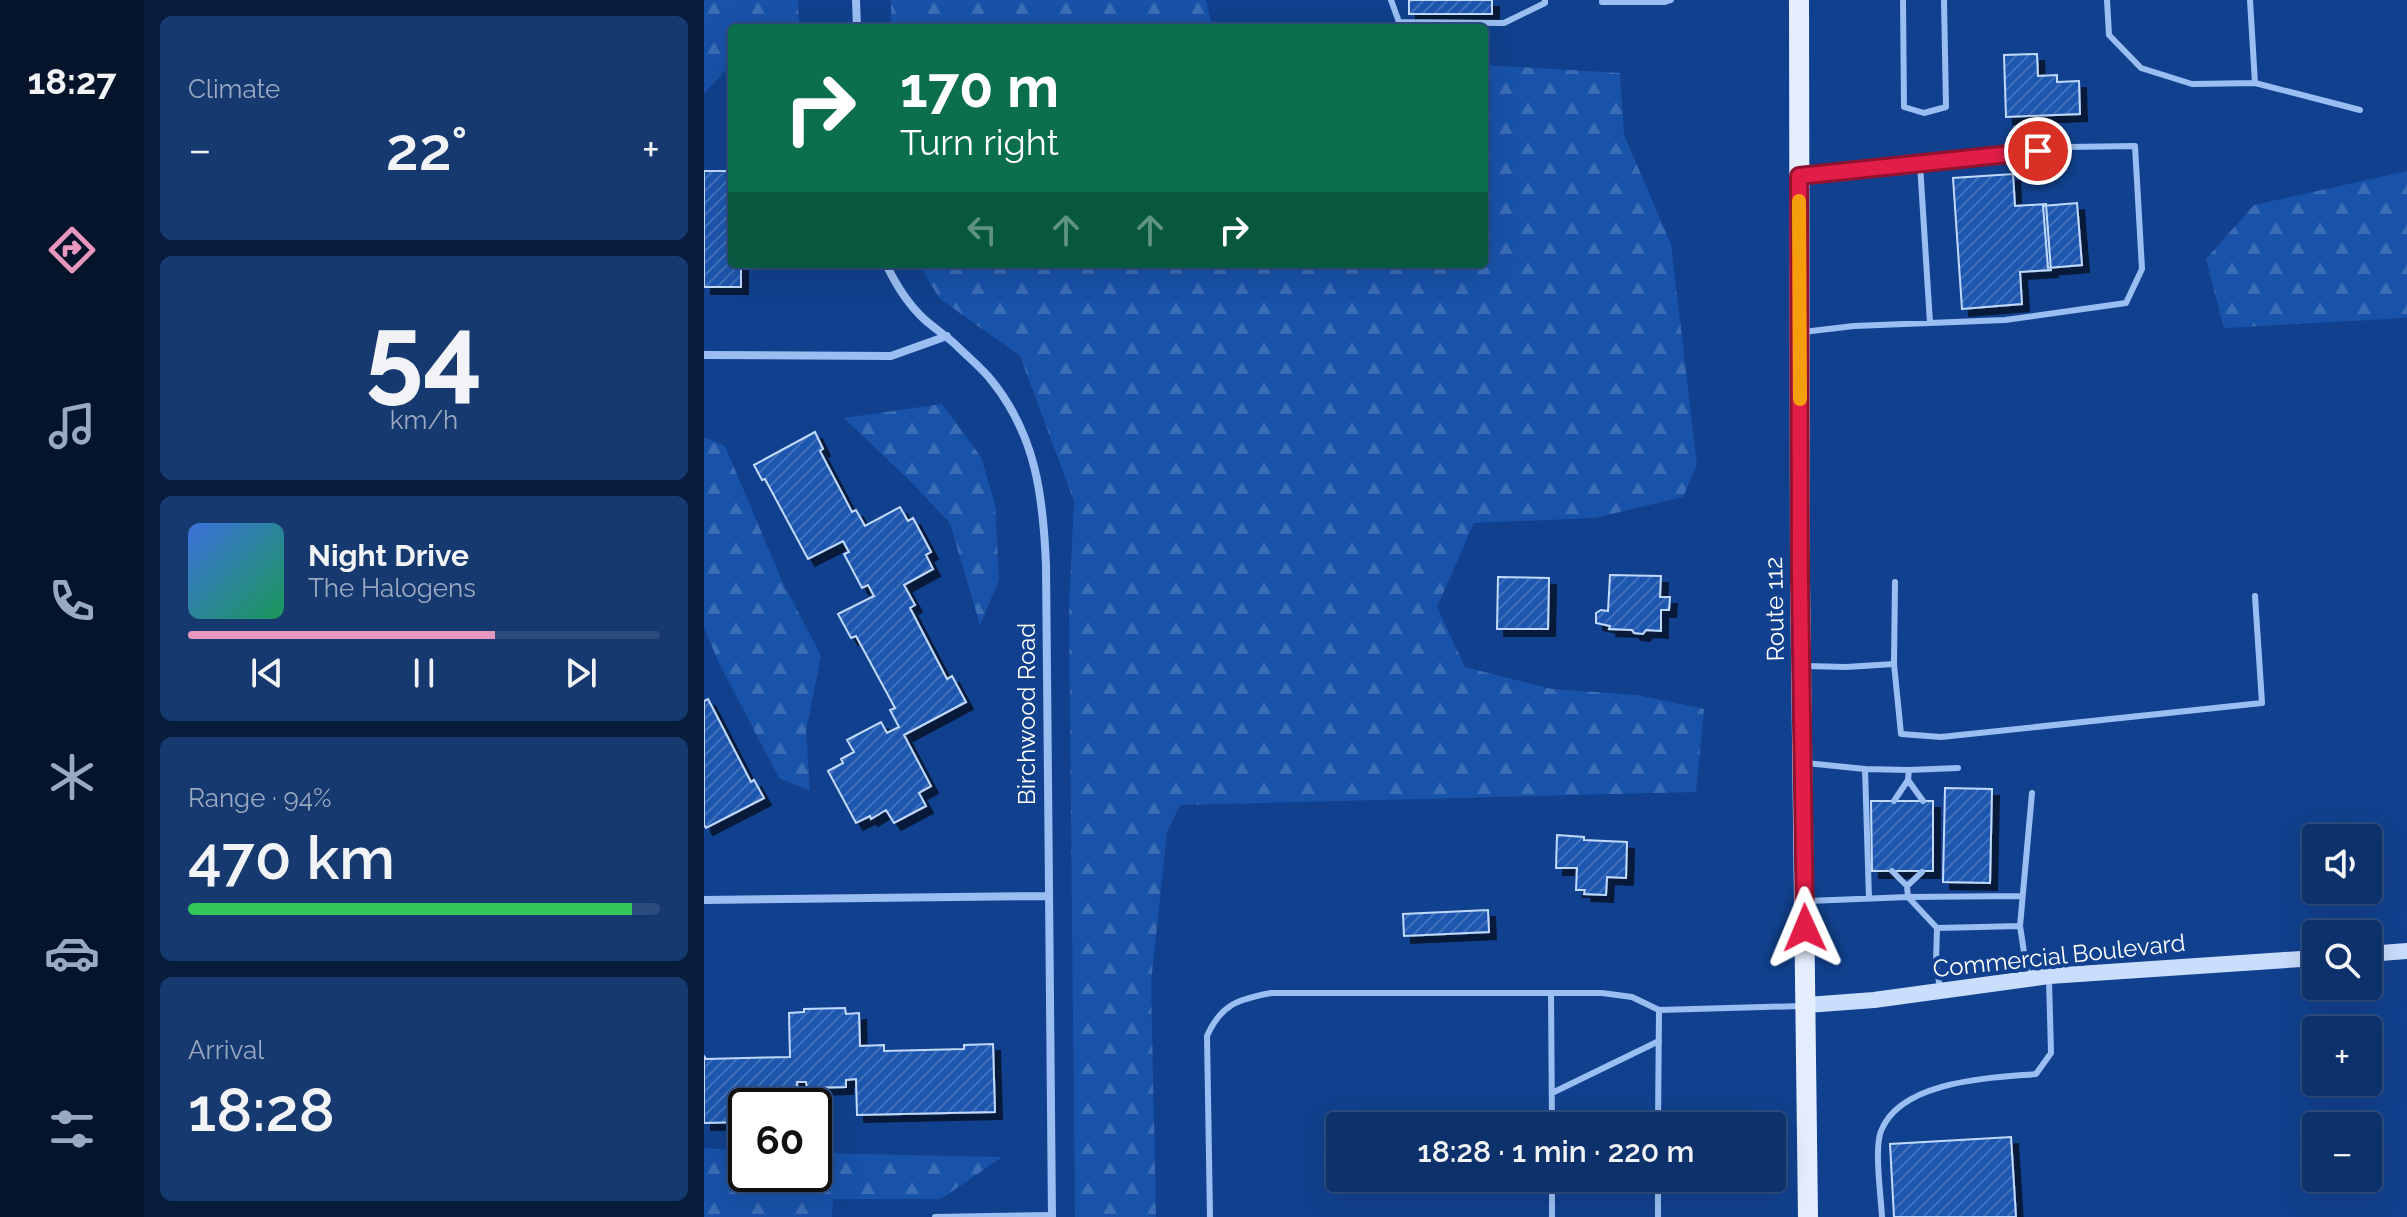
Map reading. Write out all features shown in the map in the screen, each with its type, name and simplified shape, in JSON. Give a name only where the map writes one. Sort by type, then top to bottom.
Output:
[{"type":"main road","name":"Route 112","points":[[1799,0],[1808,1217]]},
{"type":"street","points":[[856,0],[857,24]]},
{"type":"street","name":"Birchwood Road","points":[[888,268],[922,318],[947,336],[991,379],[1018,420],[1035,464],[1044,519],[1046,564],[1052,1216]]},
{"type":"street","points":[[704,355],[891,356],[947,336]]},
{"type":"street","points":[[704,900],[1048,896]]},
{"type":"street","points":[[2382,953],[2407,951]]},
{"type":"street","name":"Commercial Boulevard","points":[[1807,1005],[1874,1000],[2049,976],[2302,959]]},
{"type":"lane","points":[[1391,0],[1399,22],[1504,23],[1545,3],[1545,0]]},
{"type":"lane","points":[[1602,2],[1671,0]]},
{"type":"lane","points":[[1903,0],[1904,107],[1924,113],[1946,107],[1944,0]]},
{"type":"lane","points":[[2107,0],[2109,35],[2141,68],[2192,84],[2255,83],[2360,110]]},
{"type":"lane","points":[[2250,0],[2255,83]]},
{"type":"lane","points":[[1799,176],[2068,147],[2135,146],[2142,269],[2126,303],[2005,320],[1854,326],[1800,333]]},
{"type":"lane","points":[[1920,164],[1930,323]]},
{"type":"lane","points":[[1895,582],[1894,664],[1901,734],[1941,737],[2262,703],[2255,596]]},
{"type":"lane","points":[[1802,666],[1894,664]]},
{"type":"lane","points":[[1803,763],[1865,769],[1958,768]]},
{"type":"lane","points":[[1865,769],[1869,899]]},
{"type":"lane","points":[[1894,801],[1908,780],[1909,770]]},
{"type":"lane","points":[[1908,780],[1923,801]]},
{"type":"lane","points":[[2028,979],[2020,926],[2032,793]]},
{"type":"lane","points":[[1892,871],[1907,886],[1908,897],[1937,928],[1936,963],[1941,991]]},
{"type":"lane","points":[[1907,886],[1922,872]]},
{"type":"lane","points":[[1805,901],[2022,896]]},
{"type":"lane","points":[[1937,928],[2020,926]]},
{"type":"lane","points":[[1882,1217],[1881,1132],[1893,1112],[1923,1092],[1976,1079],[2036,1074],[2051,1053],[2049,976]]},
{"type":"lane","points":[[1210,1217],[1207,1036],[1215,1018],[1229,1005],[1248,997],[1271,993],[1602,993],[1632,997],[1659,1010],[1807,1005]]},
{"type":"lane","points":[[1551,993],[1552,1112]]},
{"type":"lane","points":[[1658,1112],[1659,1010]]},
{"type":"lane","points":[[1552,1093],[1659,1041]]},
{"type":"lane","points":[[1552,1192],[1552,1217]]},
{"type":"lane","points":[[1658,1192],[1658,1217]]},
{"type":"lane","points":[[935,1217],[1052,1216]]},
{"type":"green space","points":[[704,0],[798,0],[799,24],[728,24],[728,68],[704,93]]},
{"type":"green space","points":[[891,0],[1206,0],[1211,24],[891,24]]},
{"type":"green space","points":[[1488,65],[1620,73],[1624,135],[1671,244],[1697,465],[1683,497],[1594,518],[1474,523],[1437,607],[1465,667],[1552,689],[1637,695],[1704,709],[1696,792],[1180,805],[1167,832],[1151,982],[1156,1217],[1075,1217],[1069,609],[1074,501],[1020,356],[939,298],[921,268],[1488,268]]},
{"type":"green space","points":[[2407,171],[2407,318],[2224,328],[2206,259],[2254,205]]},
{"type":"green space","points":[[942,404],[981,457],[995,504],[999,580],[980,625],[950,523],[844,418]]},
{"type":"green space","points":[[704,437],[725,446],[782,581],[821,656],[806,731],[810,791],[779,778],[704,628]]},
{"type":"green space","points":[[704,1148],[728,1150],[728,1192],[832,1192],[832,1153],[1002,1157],[941,1199],[833,1199],[832,1217],[704,1217]]},
{"type":"building","points":[[1409,0],[1492,0],[1492,14],[1409,14]]},
{"type":"building","points":[[2037,54],[2038,76],[2057,75],[2057,82],[2079,81],[2080,114],[2006,117],[2004,55]]},
{"type":"building","points":[[704,171],[728,171],[728,268],[741,268],[741,287],[704,287]]},
{"type":"building","points":[[2013,174],[2015,206],[2046,204],[2051,270],[2020,272],[2022,304],[1962,309],[1953,178]]},
{"type":"building","points":[[2077,203],[2082,265],[2048,268],[2043,206]]},
{"type":"building","points":[[815,432],[823,449],[820,451],[852,512],[856,510],[865,526],[900,507],[908,521],[913,518],[931,552],[926,555],[933,569],[904,585],[915,605],[910,608],[947,679],[952,676],[966,702],[904,735],[931,786],[919,793],[926,806],[894,823],[886,810],[856,823],[828,771],[854,752],[847,740],[881,722],[887,733],[899,727],[890,710],[895,708],[856,636],[851,638],[838,614],[874,596],[868,585],[862,588],[844,554],[849,552],[843,541],[808,559],[765,479],[762,480],[754,465]]},
{"type":"building","points":[[1610,575],[1661,576],[1660,597],[1670,597],[1669,610],[1661,610],[1661,631],[1634,633],[1632,630],[1609,629],[1610,626],[1596,623],[1596,613],[1608,611]]},
{"type":"building","points":[[1498,577],[1549,578],[1548,629],[1497,629]]},
{"type":"building","points":[[708,699],[751,782],[754,780],[764,798],[706,828],[704,701]]},
{"type":"building","points":[[1945,788],[1992,789],[1990,883],[1943,882]]},
{"type":"building","points":[[1871,801],[1933,801],[1933,871],[1872,871]]},
{"type":"building","points":[[1557,835],[1627,842],[1626,878],[1607,877],[1606,895],[1584,894],[1585,890],[1576,890],[1577,868],[1556,868]]},
{"type":"building","points":[[1488,910],[1489,932],[1404,936],[1403,914]]},
{"type":"building","points":[[845,1008],[846,1014],[859,1013],[860,1046],[884,1045],[884,1051],[964,1049],[964,1045],[993,1044],[995,1112],[857,1115],[856,1079],[846,1080],[846,1087],[807,1088],[806,1082],[797,1082],[797,1088],[728,1088],[728,1122],[704,1123],[704,1056],[706,1059],[790,1057],[789,1013],[804,1012],[804,1009]]},
{"type":"building","points":[[2011,1137],[2016,1217],[1894,1217],[1890,1144]]},
{"type":"slow traffic","points":[[1799,201],[1800,399]]},
{"type":"route","points":[[1805,928],[1799,176],[2038,151]]}]
